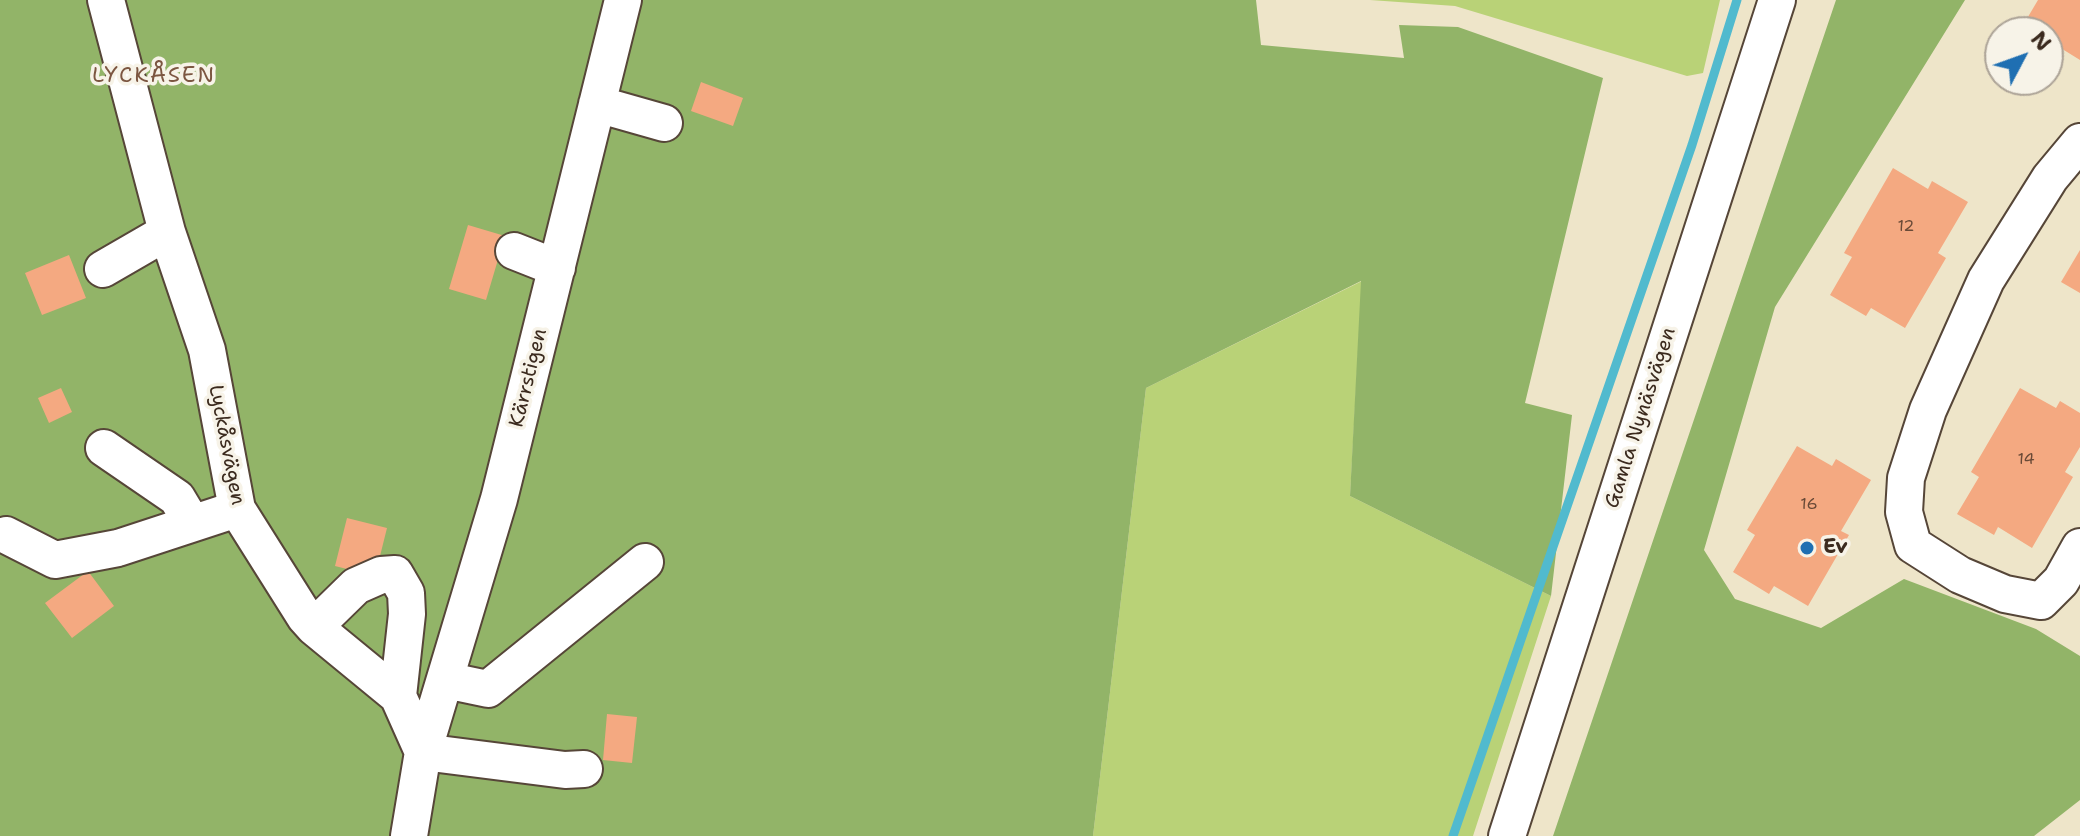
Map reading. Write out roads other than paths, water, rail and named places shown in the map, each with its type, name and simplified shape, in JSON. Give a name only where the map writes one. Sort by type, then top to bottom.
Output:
[{"type":"street","name":"Lyckåsvägen","points":[[106,0],[167,232],[207,350],[237,509],[314,627],[398,696],[423,752]]},
{"type":"street","name":"Kärrstigen","points":[[423,752],[499,499],[623,0]]},
{"type":"street","name":"Gamla Nynäsvägen","points":[[1507,836],[1777,0]]},
{"type":"street","points":[[597,104],[664,123]]},
{"type":"street","points":[[2080,142],[2050,178],[1986,280],[1928,410],[1906,478],[1904,512],[1913,545],[1960,575],[2005,594],[2041,601],[2061,581],[2080,547]]},
{"type":"street","points":[[103,269],[167,232]]},
{"type":"street","points":[[514,251],[557,268]]},
{"type":"street","points":[[104,448],[177,498],[192,523]]},
{"type":"street","points":[[6,535],[55,560],[118,548],[237,509]]},
{"type":"street","points":[[445,680],[488,689],[645,562]]},
{"type":"street","points":[[314,627],[356,586],[381,575],[395,574],[406,593],[407,614],[398,696]]},
{"type":"street","points":[[409,836],[423,752],[565,770],[584,769]]},
{"type":"waterway","points":[[1453,836],[1692,145],[1737,0]]},
{"type":"place","name":"Ev","points":[[1807,548]]},
{"type":"district","name":"LYCKÅSEN","points":[[154,76]]}]
